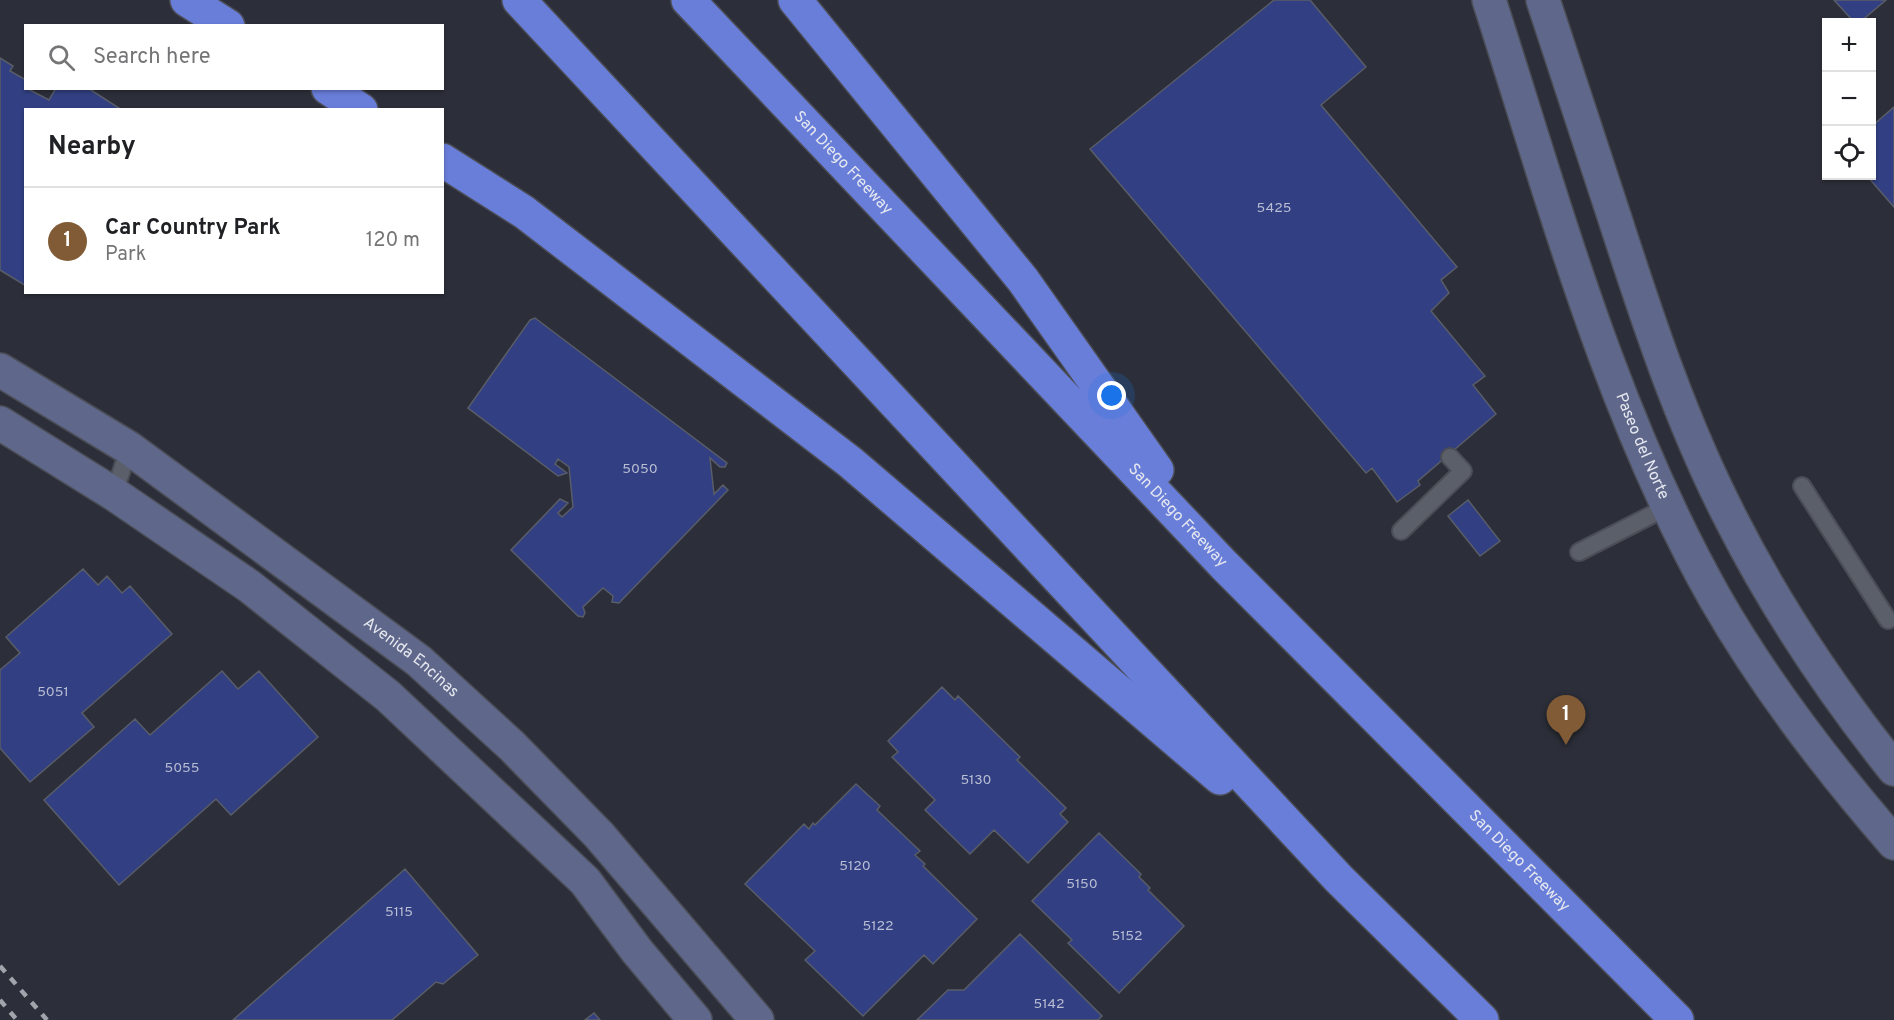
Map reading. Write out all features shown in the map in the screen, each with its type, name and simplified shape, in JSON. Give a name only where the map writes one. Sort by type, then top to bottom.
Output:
[{"type":"highway","points":[[187,0],[225,24]]},
{"type":"highway","points":[[519,0],[1339,879],[1482,1020]]},
{"type":"highway","name":"San Diego Freeway","points":[[688,0],[1224,565],[1677,1020]]},
{"type":"highway","points":[[795,0],[1023,280],[1224,565]]},
{"type":"highway","points":[[331,90],[359,108]]},
{"type":"highway","points":[[444,161],[524,212],[850,462],[1339,879]]},
{"type":"street","name":"Paseo del Norte","points":[[1489,0],[1595,329],[1669,506],[1715,598],[1782,705],[1848,790],[1894,843]]},
{"type":"street","points":[[1543,0],[1644,309],[1686,417],[1730,519],[1785,616],[1856,720],[1894,768]]},
{"type":"street","name":"Avenida Encinas","points":[[0,370],[129,448],[419,661],[495,730],[599,835],[757,1020]]},
{"type":"street","points":[[0,423],[114,494],[249,586],[388,696],[585,881],[637,951],[695,1020]]},
{"type":"lane","points":[[114,494],[129,448]]},
{"type":"lane","points":[[1401,531],[1463,471],[1450,457]]},
{"type":"lane","points":[[1802,486],[1888,621]]},
{"type":"lane","points":[[1579,552],[1669,506]]},
{"type":"building","points":[[1274,0],[1310,0],[1366,67],[1321,105],[1457,267],[1441,280],[1449,293],[1431,311],[1485,376],[1473,385],[1496,414],[1418,481],[1420,485],[1397,502],[1372,468],[1366,473],[1090,149]]},
{"type":"building","points":[[1834,0],[1886,0],[1865,18],[1850,18]]},
{"type":"building","points":[[0,58],[13,66],[10,71],[24,79],[24,90],[30,90],[49,100],[55,90],[91,90],[119,108],[24,108],[24,285],[0,270]]},
{"type":"building","points":[[1894,107],[1894,207],[1870,180],[1876,180],[1876,123]]},
{"type":"building","points":[[535,318],[727,463],[725,467],[720,467],[710,458],[714,494],[723,485],[728,490],[619,603],[612,602],[613,596],[603,588],[583,607],[585,613],[583,617],[578,616],[511,550],[560,499],[568,503],[558,513],[562,517],[573,507],[569,467],[558,459],[555,464],[567,473],[558,476],[468,408],[530,320]]},
{"type":"building","points":[[1468,500],[1500,541],[1480,556],[1448,516]]},
{"type":"building","points":[[83,569],[98,585],[107,576],[122,593],[130,586],[172,634],[82,713],[94,727],[30,782],[0,748],[0,670],[20,653],[6,637]]},
{"type":"building","points":[[222,671],[238,689],[259,671],[318,737],[231,815],[216,799],[119,885],[44,800],[135,719],[150,735]]},
{"type":"building","points":[[942,687],[955,700],[958,696],[1020,757],[1017,760],[1066,808],[1060,814],[1068,822],[1028,863],[994,830],[970,854],[925,810],[935,800],[892,757],[898,752],[888,741]]},
{"type":"building","points":[[856,784],[880,806],[877,810],[920,851],[915,855],[925,864],[923,866],[977,919],[933,964],[924,955],[863,1016],[805,960],[815,951],[745,884],[804,824],[809,829],[813,823],[815,825]]},
{"type":"building","points":[[1099,833],[1141,874],[1139,877],[1150,888],[1148,890],[1184,926],[1119,993],[1068,943],[1072,940],[1032,901]]},
{"type":"building","points":[[405,869],[478,955],[443,984],[436,982],[392,1020],[233,1020]]},
{"type":"building","points":[[1020,934],[1102,1016],[1098,1020],[917,1020],[948,990],[964,990]]},
{"type":"building","points":[[594,1013],[600,1020],[585,1020]]},
{"type":"railway","points":[[0,966],[47,1020]]},
{"type":"railway","points":[[0,1000],[17,1020]]},
{"type":"place","name":"Car Country Park","points":[[1566,745]]}]
